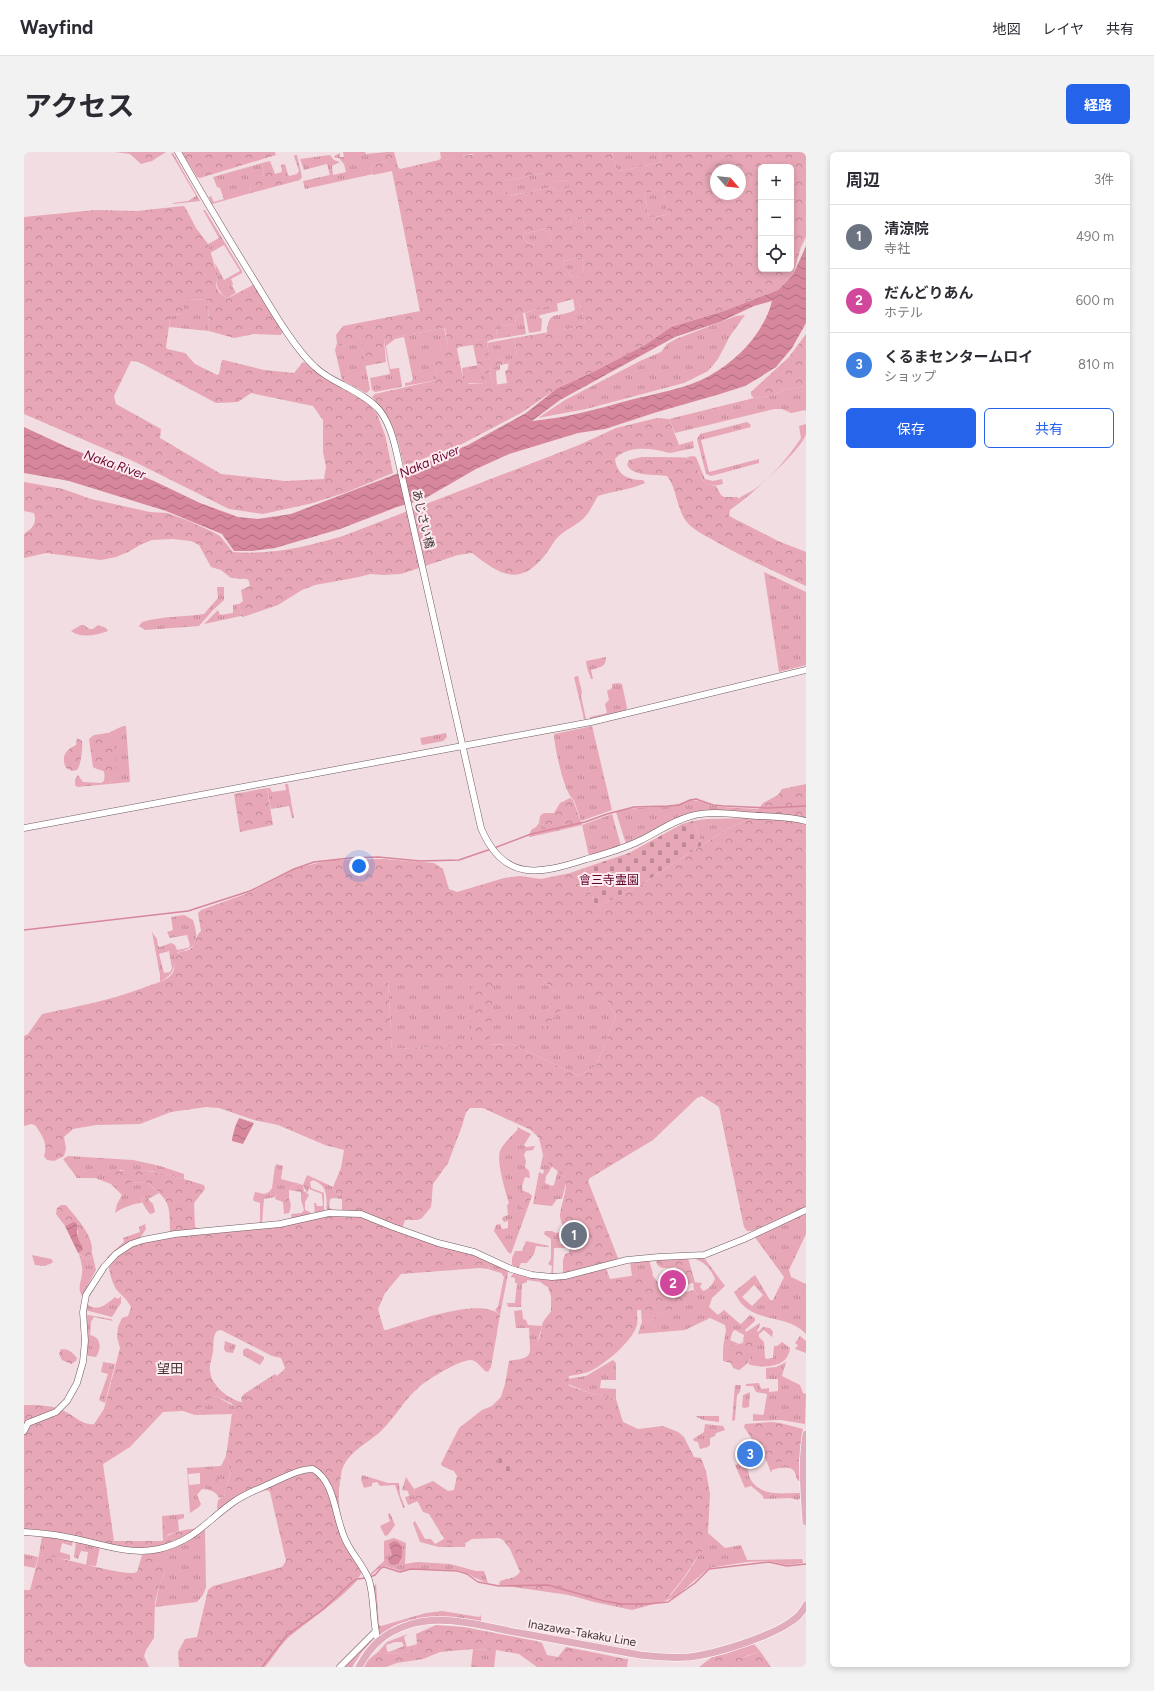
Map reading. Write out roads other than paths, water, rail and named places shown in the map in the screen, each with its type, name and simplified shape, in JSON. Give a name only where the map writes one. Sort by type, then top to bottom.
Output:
[{"type":"main road","points":[[806,1434],[802,1473],[806,1522]]},
{"type":"main road","name":"Inazawa-Takaku Line","points":[[359,1667],[372,1647],[378,1641],[409,1624],[422,1622],[445,1621],[640,1655],[688,1657],[721,1651],[776,1630],[792,1621],[803,1611],[806,1605]]},
{"type":"street","name":"あじさい橋","points":[[178,152],[209,207],[270,306],[301,351],[321,372],[368,399],[379,408],[387,422],[396,450],[481,828],[499,857],[512,865],[525,870],[535,871],[554,869],[614,851],[639,841],[681,819],[716,813],[780,817],[806,821]]},
{"type":"street","points":[[24,828],[591,722],[806,670]]},
{"type":"street","points":[[24,1431],[28,1424],[33,1420],[56,1412],[67,1401],[77,1383],[83,1362],[86,1341],[83,1312],[86,1295],[104,1266],[116,1254],[131,1244],[143,1240],[175,1234],[280,1224],[330,1213],[361,1214],[438,1243],[474,1252],[511,1269],[532,1275],[552,1277],[565,1276],[627,1260],[704,1255],[744,1239],[806,1210]]},
{"type":"street","points":[[24,1532],[67,1537],[124,1550],[143,1551],[158,1549],[180,1542],[194,1535],[242,1496],[299,1472],[312,1469],[319,1473],[323,1478],[332,1496],[346,1543],[369,1580],[375,1632],[378,1641]]},
{"type":"street","points":[[340,1667],[375,1632]]},
{"type":"water","points":[[806,246],[806,323],[792,348],[776,367],[745,386],[605,429],[578,433],[509,454],[476,469],[424,499],[397,507],[340,529],[275,548],[253,551],[234,551],[222,534],[166,511],[69,481],[24,473],[24,427],[67,447],[154,481],[200,503],[238,517],[258,519],[291,514],[420,465],[468,445],[526,413],[556,389],[645,345],[671,327],[724,311],[778,290],[793,275]],"holes":[[[772,301],[768,313],[756,335],[740,354],[709,376],[681,387],[594,410],[557,418],[532,421],[560,400],[675,337],[720,322],[754,306]]]},
{"type":"water","points":[[239,1118],[254,1123],[243,1144],[232,1141],[235,1127]]},
{"type":"water","points":[[75,1222],[77,1225],[77,1235],[83,1250],[78,1253],[65,1226]]},
{"type":"water","points":[[394,1541],[398,1542],[402,1547],[402,1554],[398,1564],[392,1565],[389,1563],[388,1559],[392,1555],[389,1544]]},
{"type":"waterway","points":[[494,848],[531,834],[585,822],[607,814],[634,807],[679,805],[696,799],[713,805],[724,806],[768,808],[806,806]]},
{"type":"waterway","points":[[24,930],[188,911],[250,891],[294,869],[314,862],[378,857],[420,861],[459,860],[491,849]]},
{"type":"waterway","points":[[370,1577],[375,1575],[381,1568],[384,1567],[400,1572],[411,1569],[458,1571],[467,1574],[478,1582],[499,1586],[548,1585],[604,1601],[622,1604],[647,1604],[668,1602],[695,1583],[709,1569],[769,1562],[787,1566],[806,1564]]},
{"type":"waterway","points":[[262,1667],[287,1635],[322,1610],[351,1583],[357,1579],[366,1578]]},
{"type":"place","name":"清涼院","points":[[574,1235]]},
{"type":"place","name":"だんどりあん","points":[[673,1283]]},
{"type":"place","name":"くるまセンタームロイ","points":[[750,1454]]},
{"type":"district","name":"望田","points":[[170,1368]]},
{"type":"water label","name":"Naka River","points":[[429,461]]},
{"type":"water label","name":"Naka River","points":[[115,464]]},
{"type":"park label","name":"會三寺霊園","points":[[609,880]]}]
